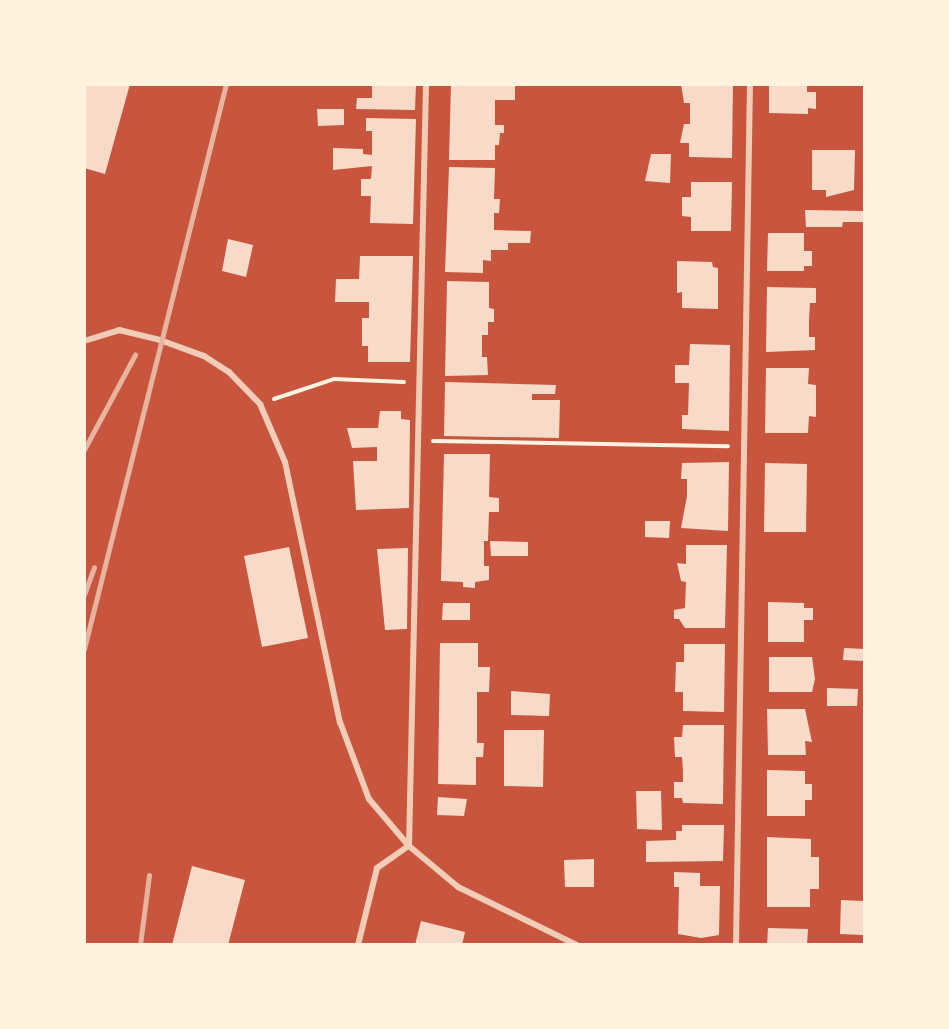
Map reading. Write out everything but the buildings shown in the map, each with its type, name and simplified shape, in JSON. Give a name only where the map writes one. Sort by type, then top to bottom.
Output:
[{"type":"street","points":[[409,846],[426,84]]},
{"type":"street","points":[[736,945],[750,84]]},
{"type":"street","points":[[84,340],[106,332],[133,331],[204,356],[229,372],[260,404],[285,462],[340,722],[369,799],[409,846],[458,887],[577,945]]},
{"type":"street","points":[[357,945],[376,868],[409,846]]},
{"type":"path","points":[[260,404],[334,379],[420,383]]},
{"type":"path","points":[[419,441],[744,446]]},
{"type":"railway","points":[[84,649],[226,84]]},
{"type":"railway","points":[[84,450],[135,355]]},
{"type":"railway","points":[[84,595],[94,568]]},
{"type":"railway","points":[[140,945],[149,876]]}]
